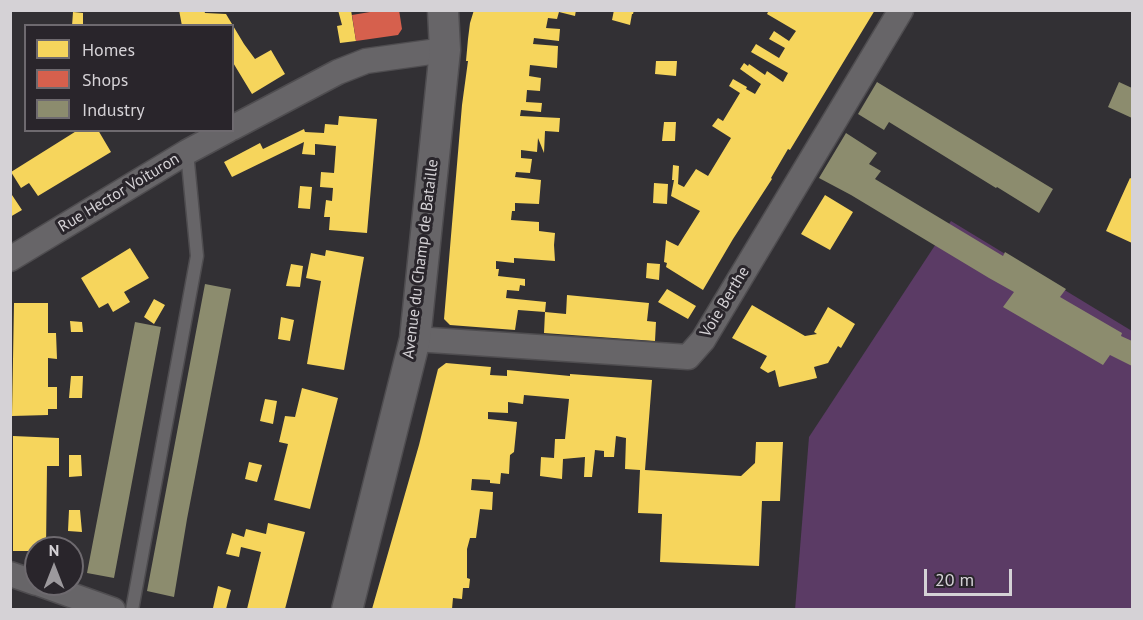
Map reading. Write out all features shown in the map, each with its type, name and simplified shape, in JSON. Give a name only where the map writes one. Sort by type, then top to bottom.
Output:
[{"type":"street","name":"Avenue du Champ de Bataille","points":[[347,609],[415,339],[445,50],[443,10]]},
{"type":"street","name":"Voie Berthe","points":[[415,339],[688,357],[703,340],[901,10]]},
{"type":"street","points":[[234,127],[338,72],[366,62],[445,50]]},
{"type":"street","name":"Rue Hector Voituron","points":[[10,259],[224,132]]},
{"type":"street","points":[[76,596],[113,609]]},
{"type":"lane","points":[[132,609],[197,256],[187,152]]},
{"type":"shaded area","points":[[951,221],[1132,331],[1132,609],[795,610],[809,437]]},
{"type":"building: Homes","points":[[179,10],[204,10],[205,13],[226,14],[232,24],[182,24]]},
{"type":"building: Homes","points":[[338,10],[351,10],[356,41],[340,43],[337,26],[342,25]]},
{"type":"building: Homes","points":[[474,10],[576,10],[575,16],[559,12],[557,19],[548,18],[546,28],[560,29],[559,41],[534,38],[533,44],[558,46],[557,68],[530,65],[529,76],[541,78],[540,91],[527,90],[526,102],[542,103],[541,112],[521,110],[520,116],[560,118],[559,132],[545,131],[544,153],[538,138],[537,152],[521,150],[521,158],[532,159],[530,173],[516,172],[515,177],[541,180],[539,204],[515,203],[515,211],[512,211],[511,220],[539,222],[539,231],[555,233],[555,261],[514,258],[514,263],[496,261],[496,269],[499,269],[498,276],[525,279],[525,286],[520,285],[519,291],[507,290],[506,298],[546,302],[545,312],[518,310],[515,330],[450,325],[444,319],[462,105],[468,61],[466,61],[468,39]]},
{"type":"building: Homes","points":[[614,10],[634,10],[630,25],[612,20]]},
{"type":"building: Homes","points":[[769,10],[875,10],[703,290],[666,267],[667,263],[664,262],[666,240],[678,246],[700,211],[671,196],[674,180],[672,180],[673,165],[679,166],[678,184],[684,187],[696,169],[708,176],[731,138],[712,126],[718,118],[723,121],[740,93],[729,86],[733,79],[755,94],[761,84],[740,69],[744,63],[765,75],[767,71],[783,82],[788,73],[751,52],[756,44],[779,58],[785,48],[769,39],[774,31],[789,41],[796,31],[767,14]]},
{"type":"building: Homes","points":[[73,12],[83,13],[83,24],[72,24]]},
{"type":"building: Homes","points":[[234,27],[255,59],[271,50],[285,74],[252,94],[234,64]]},
{"type":"building: Homes","points":[[656,61],[677,61],[676,76],[655,74]]},
{"type":"building: Homes","points":[[339,116],[377,119],[367,233],[329,230],[330,217],[324,217],[326,200],[332,201],[333,188],[320,187],[321,172],[334,173],[336,146],[315,144],[315,155],[302,154],[304,142],[232,177],[224,162],[260,143],[263,149],[304,129],[305,132],[324,133],[325,124],[338,125]]},
{"type":"building: Homes","points":[[664,122],[676,122],[675,141],[662,141]]},
{"type":"building: Homes","points":[[75,132],[99,132],[111,152],[38,196],[29,183],[21,188],[11,172]]},
{"type":"building: Homes","points":[[1130,178],[1132,179],[1132,243],[1106,231]]},
{"type":"building: Homes","points":[[654,183],[668,184],[667,204],[653,203]]},
{"type":"building: Homes","points":[[300,186],[312,187],[310,209],[298,208]]},
{"type":"building: Homes","points":[[10,192],[22,210],[10,217]]},
{"type":"building: Homes","points":[[825,195],[853,212],[830,250],[801,234]]},
{"type":"building: Homes","points":[[130,248],[149,278],[124,292],[130,302],[113,312],[108,303],[99,308],[81,278]]},
{"type":"building: Homes","points":[[326,250],[364,257],[344,370],[307,364],[321,281],[306,278],[311,253],[325,256]]},
{"type":"building: Homes","points":[[647,263],[660,264],[659,280],[646,278]]},
{"type":"building: Homes","points":[[291,264],[303,266],[300,287],[286,286]]},
{"type":"building: Homes","points":[[667,289],[696,306],[688,319],[658,302]]},
{"type":"building: Homes","points":[[567,295],[649,303],[647,321],[656,322],[655,341],[544,333],[545,312],[566,314]]},
{"type":"building: Homes","points":[[154,299],[165,305],[154,324],[144,317]]},
{"type":"building: Homes","points":[[14,303],[48,303],[48,333],[56,333],[57,359],[48,358],[48,387],[57,387],[57,409],[48,409],[48,415],[12,416]]},
{"type":"building: Homes","points":[[752,305],[805,336],[817,334],[814,332],[828,307],[855,324],[841,348],[838,346],[828,363],[814,367],[817,378],[779,387],[775,370],[768,373],[760,368],[767,356],[732,338]]},
{"type":"building: Homes","points":[[281,317],[294,320],[290,341],[278,339]]},
{"type":"building: Homes","points":[[70,321],[82,322],[83,332],[71,332]]},
{"type":"building: Homes","points":[[446,363],[491,367],[490,375],[507,376],[507,370],[652,380],[645,470],[741,476],[755,463],[756,442],[783,442],[780,501],[762,501],[759,566],[660,562],[662,514],[638,513],[640,470],[625,469],[626,438],[616,436],[614,457],[604,457],[604,451],[595,450],[592,477],[584,477],[585,457],[563,459],[562,479],[540,476],[541,457],[554,458],[555,439],[565,439],[569,399],[524,395],[523,404],[508,402],[508,413],[488,412],[488,419],[517,422],[514,452],[510,455],[509,474],[501,473],[500,484],[490,483],[490,480],[472,479],[471,490],[493,492],[492,510],[480,509],[476,538],[470,538],[467,549],[469,588],[463,588],[462,599],[453,598],[452,609],[372,609],[419,445],[438,369]]},
{"type":"building: Homes","points":[[71,376],[83,376],[82,398],[69,398]]},
{"type":"building: Homes","points":[[302,388],[338,398],[310,509],[274,500],[288,444],[279,442],[285,416],[295,417]]},
{"type":"building: Homes","points":[[265,399],[277,401],[273,424],[260,421]]},
{"type":"building: Homes","points":[[13,436],[59,438],[59,466],[47,466],[46,536],[24,536],[24,551],[13,551]]},
{"type":"building: Homes","points":[[69,455],[81,455],[82,476],[69,477]]},
{"type":"building: Homes","points":[[249,462],[262,465],[257,482],[245,479]]},
{"type":"building: Homes","points":[[69,510],[80,510],[82,532],[68,531]]},
{"type":"building: Homes","points":[[268,523],[305,532],[285,609],[247,609],[261,552],[241,547],[239,557],[226,554],[232,533],[244,537],[246,529],[266,534]]},
{"type":"building: Homes","points":[[218,586],[231,590],[226,609],[213,608]]},
{"type":"building: Shops","points":[[399,10],[402,29],[398,35],[356,41],[352,15]]},
{"type":"building: Industry","points":[[877,82],[1053,189],[1039,213],[889,122],[884,130],[858,114]]},
{"type":"building: Industry","points":[[1119,82],[1132,88],[1132,118],[1108,107]]},
{"type":"building: Industry","points":[[846,133],[877,153],[869,164],[881,171],[875,179],[1003,256],[1005,252],[1066,289],[1060,297],[1132,341],[1132,366],[1110,355],[1103,365],[1003,307],[1014,292],[819,178]]},
{"type":"building: Industry","points":[[205,284],[231,289],[174,597],[147,591]]},
{"type":"building: Industry","points":[[135,322],[161,327],[114,578],[87,573]]}]
